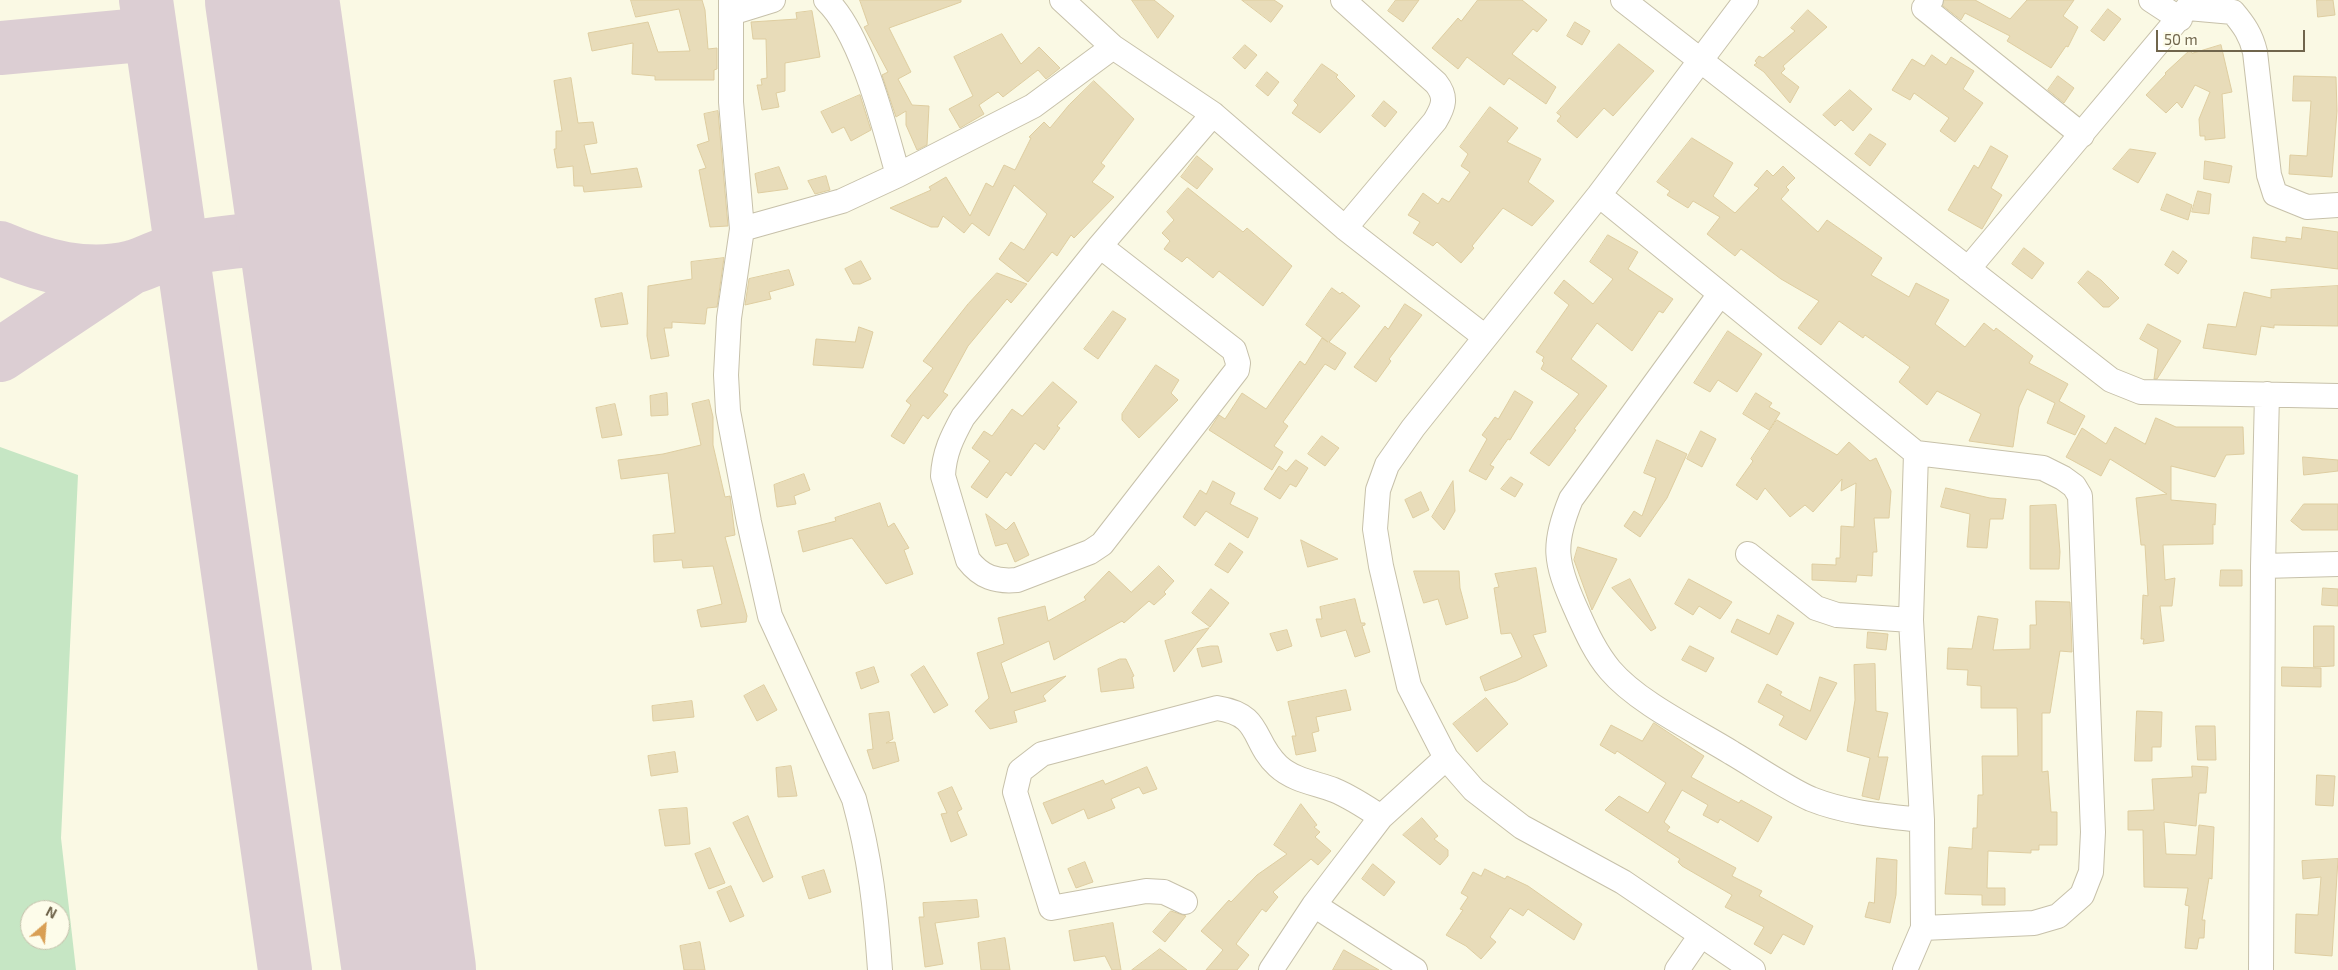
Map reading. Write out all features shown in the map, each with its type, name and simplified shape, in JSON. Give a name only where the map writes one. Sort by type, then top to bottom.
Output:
[{"type":"street","points":[[773,0],[731,6],[731,102],[742,229],[729,318],[726,375],[728,410],[749,522],[770,616],[854,799],[876,906],[880,970]]},
{"type":"street","points":[[826,0],[840,14],[847,26],[876,97],[898,175]]},
{"type":"street","points":[[1062,0],[1113,47],[1213,114],[1345,228],[1486,337]]},
{"type":"street","points":[[1343,0],[1436,83],[1442,91],[1444,103],[1435,121],[1345,228]]},
{"type":"street","points":[[1623,0],[1700,62],[2111,380],[2141,392],[2338,396]]},
{"type":"street","points":[[1746,0],[1599,195],[1413,428],[1387,464],[1378,490],[1375,529],[1381,566],[1409,686],[1446,758],[1474,790],[1522,827],[1623,882],[1753,970]]},
{"type":"street","points":[[1931,0],[1924,8],[2082,135]]},
{"type":"street","points":[[2151,0],[2188,9],[2233,12],[2246,26],[2255,52],[2269,175],[2275,194],[2307,208],[2338,205]]},
{"type":"street","points":[[1968,269],[2188,9]]},
{"type":"street","points":[[742,229],[842,201],[898,175],[1033,106],[1113,47]]},
{"type":"street","points":[[1100,246],[1234,350],[1238,363],[1237,370],[1102,544],[1090,552],[1016,580],[1004,581],[988,577],[976,570],[968,560],[943,476],[947,448],[963,417],[1100,246],[1213,114]]},
{"type":"street","points":[[1599,195],[1916,453],[2043,468],[2074,486],[2080,496],[2093,832],[2091,872],[2082,895],[2058,916],[2034,922],[1923,928]]},
{"type":"street","points":[[1720,294],[1571,499],[1558,535],[1557,551],[1564,582],[1593,647],[1610,670],[1630,689],[1810,798],[1853,812],[1922,820]]},
{"type":"street","points":[[2261,970],[2263,566],[2267,394]]},
{"type":"street","points":[[1905,970],[1923,928],[1922,820],[1911,620],[1916,453]]},
{"type":"street","points":[[1748,554],[1816,608],[1837,615],[1911,620]]},
{"type":"street","points":[[2263,566],[2338,564]]},
{"type":"street","points":[[1185,902],[1164,892],[1146,891],[1051,908],[1015,792],[1020,771],[1042,754],[1217,708],[1242,714],[1249,721],[1278,765],[1289,773],[1334,790],[1381,817]]},
{"type":"street","points":[[1271,970],[1314,905],[1381,817],[1446,758]]},
{"type":"street","points":[[1314,905],[1415,970]]},
{"type":"street","points":[[1677,970],[1701,935]]},
{"type":"green space","points":[[0,447],[78,475],[61,838],[68,900],[20,900],[20,950],[70,950],[70,917],[76,970],[0,970]]},
{"type":"building","points":[[631,0],[702,0],[705,10],[708,49],[717,48],[717,69],[714,70],[714,80],[655,80],[655,76],[632,74],[633,43],[592,51],[588,33],[648,22],[658,52],[690,51],[679,9],[636,17]]},
{"type":"building","points":[[860,0],[961,0],[961,2],[889,28],[911,72],[898,79],[912,105],[929,106],[927,145],[917,150],[906,125],[906,111],[896,117],[882,75],[888,72],[864,27],[868,25]]},
{"type":"building","points":[[1132,0],[1154,0],[1174,16],[1158,38]]},
{"type":"building","points":[[1242,0],[1274,0],[1283,6],[1271,22]]},
{"type":"building","points":[[1396,0],[1419,0],[1403,22],[1388,11]]},
{"type":"building","points":[[1478,0],[1522,0],[1547,20],[1537,32],[1533,29],[1512,54],[1556,87],[1546,104],[1509,78],[1504,85],[1467,57],[1458,69],[1432,48],[1458,18],[1461,21]]},
{"type":"building","points":[[1944,0],[1975,0],[2010,19],[2027,0],[2074,0],[2063,16],[2078,27],[2068,47],[2066,46],[2051,68],[2007,41],[2010,36],[1965,13],[1961,20],[1943,6]]},
{"type":"building","points":[[2317,0],[2333,0],[2335,15],[2318,17]]},
{"type":"building","points":[[2108,9],[2121,19],[2104,41],[2091,31]]},
{"type":"building","points":[[1808,10],[1827,27],[1783,66],[1785,69],[1781,73],[1799,87],[1790,103],[1764,72],[1754,65],[1757,63],[1755,61],[1759,56],[1763,58],[1795,31],[1791,28]]},
{"type":"building","points":[[812,11],[820,57],[785,63],[785,91],[776,93],[779,107],[762,110],[757,85],[762,85],[761,79],[767,78],[766,39],[753,39],[751,22],[797,19],[796,13]]},
{"type":"building","points":[[1575,22],[1590,31],[1582,45],[1567,36]]},
{"type":"building","points":[[1002,34],[1021,64],[1039,47],[1060,68],[1046,79],[1038,70],[1003,97],[998,92],[979,105],[984,114],[960,128],[949,109],[973,96],[954,57]]},
{"type":"building","points":[[1619,44],[1654,71],[1613,116],[1604,108],[1577,138],[1557,121],[1561,116],[1557,113]]},
{"type":"building","points":[[1245,45],[1257,55],[1245,69],[1233,58]]},
{"type":"building","points":[[2221,45],[2232,92],[2222,94],[2225,138],[2205,140],[2205,136],[2200,136],[2199,119],[2210,92],[2195,85],[2182,108],[2177,102],[2166,113],[2146,95],[2165,73],[2190,50],[2192,53]]},
{"type":"building","points":[[1932,55],[1946,65],[1951,57],[1974,71],[1963,89],[1983,103],[1955,142],[1940,131],[1949,118],[1914,93],[1910,100],[1892,90],[1912,59],[1924,66]]},
{"type":"building","points":[[1322,64],[1338,75],[1336,77],[1355,96],[1320,133],[1292,113],[1298,105],[1294,101]]},
{"type":"building","points":[[1267,72],[1279,82],[1268,96],[1256,86]]},
{"type":"building","points":[[2058,76],[2074,88],[2064,103],[2048,90]]},
{"type":"building","points":[[2294,76],[2336,77],[2337,111],[2332,177],[2289,174],[2290,155],[2307,156],[2311,101],[2293,101]]},
{"type":"building","points":[[571,78],[578,123],[593,122],[597,143],[584,145],[591,174],[637,168],[642,187],[584,192],[583,186],[574,186],[573,166],[557,168],[554,149],[556,149],[556,131],[562,131],[554,81]]},
{"type":"building","points":[[1094,81],[1134,119],[1101,163],[1105,166],[1092,182],[1114,197],[1074,238],[1071,235],[1057,256],[1052,252],[1028,282],[999,259],[1011,242],[1024,250],[1047,214],[1014,185],[989,236],[972,223],[964,233],[943,216],[938,227],[931,227],[890,208],[931,190],[929,187],[946,177],[970,216],[986,183],[993,187],[1004,165],[1015,170],[1031,138],[1029,137],[1044,122],[1050,128],[1069,105]]},
{"type":"building","points":[[1850,90],[1872,109],[1853,131],[1841,120],[1835,126],[1823,115]]},
{"type":"building","points":[[860,95],[871,130],[851,141],[844,127],[832,133],[821,112]]},
{"type":"building","points":[[1384,101],[1397,112],[1385,127],[1372,116]]},
{"type":"building","points":[[1490,107],[1518,128],[1507,142],[1541,159],[1528,182],[1554,201],[1532,226],[1503,208],[1472,246],[1474,248],[1461,263],[1437,242],[1433,246],[1413,233],[1420,222],[1408,215],[1423,193],[1438,204],[1442,198],[1449,202],[1470,172],[1461,166],[1468,154],[1460,147]]},
{"type":"building","points":[[718,111],[728,226],[710,227],[699,170],[706,168],[697,145],[709,141],[704,114]]},
{"type":"building","points":[[1870,134],[1886,144],[1870,166],[1855,154]]},
{"type":"building","points":[[1692,138],[1733,163],[1713,196],[1735,213],[1759,188],[1754,185],[1767,170],[1773,176],[1783,166],[1795,178],[1786,187],[1789,190],[1781,199],[1818,232],[1827,220],[1882,258],[1871,275],[1909,297],[1916,283],[1949,300],[1935,324],[1965,347],[1984,323],[1994,331],[1996,328],[2033,356],[2029,363],[2068,384],[2059,401],[2085,416],[2075,435],[2047,423],[2055,403],[2027,389],[2019,407],[2013,447],[1969,441],[1981,414],[1937,391],[1927,405],[1899,382],[1910,367],[1865,335],[1863,338],[1839,321],[1821,345],[1798,328],[1819,301],[1781,279],[1741,249],[1735,256],[1707,234],[1720,217],[1693,201],[1688,208],[1667,195],[1670,191],[1657,182]]},
{"type":"building","points":[[1991,146],[2008,156],[1991,188],[2002,195],[1982,229],[1948,210],[1974,165],[1978,168]]},
{"type":"building","points":[[2130,149],[2156,153],[2138,183],[2113,169]]},
{"type":"building","points":[[1197,156],[1213,169],[1197,189],[1181,177]]},
{"type":"building","points":[[2205,161],[2232,166],[2229,183],[2204,179]]},
{"type":"building","points":[[779,167],[788,189],[758,193],[755,174]]},
{"type":"building","points":[[826,176],[830,190],[815,194],[808,181]]},
{"type":"building","points":[[1188,188],[1243,232],[1247,228],[1292,266],[1263,306],[1219,271],[1213,278],[1187,257],[1182,262],[1164,249],[1170,241],[1162,233],[1174,220],[1167,212]]},
{"type":"building","points":[[2198,191],[2211,194],[2209,214],[2192,212]]},
{"type":"building","points":[[2167,194],[2192,205],[2188,220],[2161,210]]},
{"type":"building","points":[[2303,227],[2338,232],[2338,269],[2251,258],[2253,237],[2286,242],[2286,237],[2301,239]]},
{"type":"building","points":[[1608,235],[1638,252],[1628,269],[1673,299],[1663,313],[1659,311],[1632,351],[1597,323],[1571,359],[1607,386],[1549,466],[1530,453],[1579,394],[1541,369],[1544,357],[1536,352],[1569,305],[1554,293],[1564,280],[1593,304],[1613,279],[1590,262]]},
{"type":"building","points":[[2024,248],[2044,263],[2032,279],[2012,264]]},
{"type":"building","points":[[2173,251],[2187,261],[2178,274],[2165,265]]},
{"type":"building","points":[[724,258],[717,307],[707,308],[705,324],[672,322],[672,328],[664,328],[669,356],[651,359],[647,336],[648,286],[692,279],[691,262]]},
{"type":"building","points":[[861,261],[871,279],[860,284],[853,284],[845,269]]},
{"type":"building","points":[[789,270],[794,285],[769,292],[771,299],[745,305],[749,279]]},
{"type":"building","points":[[2088,271],[2101,280],[2119,298],[2109,307],[2103,307],[2078,283]]},
{"type":"building","points":[[997,273],[1027,284],[1011,303],[1007,299],[968,346],[943,392],[948,395],[928,419],[923,415],[904,444],[891,436],[911,405],[906,401],[933,368],[923,361],[968,304]]},
{"type":"building","points":[[2338,286],[2338,326],[2274,325],[2274,328],[2261,326],[2256,355],[2203,348],[2208,324],[2236,327],[2244,292],[2271,298],[2271,290]]},
{"type":"building","points":[[1332,288],[1340,294],[1342,292],[1360,306],[1329,342],[1346,353],[1335,370],[1325,364],[1283,422],[1288,426],[1274,446],[1283,452],[1272,470],[1209,430],[1219,415],[1225,419],[1242,393],[1266,409],[1300,361],[1305,365],[1322,338],[1328,342],[1306,325]]},
{"type":"building","points":[[622,293],[628,324],[601,327],[595,299]]},
{"type":"building","points":[[1405,304],[1422,315],[1389,359],[1391,361],[1376,382],[1354,367],[1385,326],[1388,329]]},
{"type":"building","points":[[1113,311],[1126,319],[1098,359],[1084,349]]},
{"type":"building","points":[[2148,324],[2181,341],[2157,379],[2154,379],[2158,349],[2140,339]]},
{"type":"building","points":[[859,327],[873,332],[863,368],[813,365],[816,339],[855,342]]},
{"type":"building","points":[[1728,331],[1762,354],[1737,392],[1718,380],[1710,392],[1694,383]]},
{"type":"building","points":[[1156,365],[1179,380],[1171,393],[1178,400],[1139,438],[1122,420],[1122,414]]},
{"type":"building","points":[[1053,382],[1077,402],[1057,426],[1060,428],[1044,450],[1035,443],[1011,476],[1006,472],[987,498],[971,487],[990,461],[972,448],[984,431],[992,436],[1012,409],[1022,416]]},
{"type":"building","points":[[1515,391],[1533,402],[1510,440],[1508,439],[1490,465],[1494,467],[1486,480],[1469,471],[1487,439],[1482,435],[1495,417],[1498,419]]},
{"type":"building","points":[[667,393],[668,415],[651,416],[650,396]]},
{"type":"building","points":[[1756,393],[1772,403],[1769,407],[1780,413],[1769,430],[1743,414]]},
{"type":"building","points":[[709,400],[713,417],[713,445],[725,497],[730,496],[735,535],[725,537],[747,616],[746,622],[701,627],[697,610],[722,604],[713,566],[683,568],[682,560],[654,562],[653,535],[675,533],[668,473],[621,479],[618,460],[663,454],[701,445],[692,404]]},
{"type":"building","points":[[615,404],[622,435],[602,438],[596,408]]},
{"type":"building","points":[[2156,418],[2176,427],[2243,427],[2244,454],[2226,455],[2215,477],[2171,466],[2171,500],[2216,504],[2213,544],[2163,545],[2165,580],[2175,578],[2172,606],[2160,606],[2164,641],[2143,644],[2144,639],[2141,639],[2143,595],[2148,596],[2145,545],[2141,545],[2136,498],[2167,494],[2110,459],[2101,476],[2066,457],[2082,428],[2106,444],[2115,427],[2145,444]]},
{"type":"building","points":[[1777,420],[1837,455],[1849,442],[1870,461],[1876,458],[1891,491],[1889,518],[1874,518],[1877,552],[1873,552],[1872,576],[1857,575],[1856,582],[1812,580],[1812,564],[1836,565],[1836,558],[1840,558],[1841,526],[1854,527],[1856,483],[1841,491],[1842,479],[1813,512],[1805,505],[1790,517],[1765,488],[1757,500],[1736,485],[1753,461],[1751,459]]},
{"type":"building","points":[[1701,431],[1716,439],[1702,467],[1687,459]]},
{"type":"building","points":[[1322,436],[1339,448],[1325,466],[1308,454]]},
{"type":"building","points":[[1657,440],[1687,454],[1667,498],[1640,537],[1624,526],[1634,511],[1642,516],[1656,478],[1644,473]]},
{"type":"building","points":[[2303,457],[2338,460],[2338,471],[2304,475]]},
{"type":"building","points":[[1296,460],[1308,468],[1296,487],[1290,484],[1280,499],[1264,489],[1279,466],[1286,471]]},
{"type":"building","points":[[804,474],[810,490],[794,496],[796,504],[777,507],[774,485]]},
{"type":"building","points":[[1511,477],[1523,484],[1515,497],[1501,489]]},
{"type":"building","points":[[1213,481],[1235,493],[1230,504],[1258,518],[1248,538],[1206,511],[1195,526],[1183,517],[1200,490],[1206,494]]},
{"type":"building","points":[[1453,481],[1455,511],[1444,530],[1432,517]]},
{"type":"building","points":[[1946,488],[1990,498],[2006,499],[2003,519],[1990,519],[1987,548],[1967,547],[1970,514],[1941,507]]},
{"type":"building","points":[[1421,492],[1429,510],[1413,518],[1405,500]]},
{"type":"building","points":[[880,503],[888,527],[894,523],[909,548],[904,550],[913,574],[886,584],[852,538],[803,552],[798,531],[836,521],[835,518]]},
{"type":"building","points":[[2304,504],[2338,504],[2338,530],[2302,530],[2291,521]]},
{"type":"building","points":[[2056,505],[2060,552],[2059,569],[2030,569],[2030,506]]},
{"type":"building","points":[[986,514],[1006,530],[1014,522],[1029,555],[1015,562],[1007,543],[996,546]]},
{"type":"building","points":[[1301,540],[1338,559],[1308,567]]},
{"type":"building","points":[[1230,543],[1243,552],[1228,573],[1215,565]]},
{"type":"building","points":[[1578,547],[1617,559],[1592,610],[1574,560]]},
{"type":"building","points":[[1159,566],[1174,581],[1164,592],[1166,594],[1154,605],[1149,601],[1124,623],[1122,621],[1054,660],[1049,641],[1001,663],[1011,693],[1066,676],[1043,696],[1046,701],[1014,711],[1017,722],[990,729],[975,711],[989,698],[977,653],[1004,644],[998,618],[1045,606],[1048,621],[1086,600],[1084,597],[1109,571],[1131,592]]},
{"type":"building","points":[[1536,568],[1546,632],[1533,635],[1547,666],[1516,681],[1485,691],[1480,677],[1522,657],[1511,633],[1501,634],[1494,588],[1499,587],[1495,574]]},
{"type":"building","points":[[2221,570],[2242,570],[2242,586],[2220,586]]},
{"type":"building","points":[[1414,571],[1459,571],[1460,588],[1468,618],[1446,625],[1438,599],[1424,603]]},
{"type":"building","points":[[1630,579],[1656,628],[1651,631],[1612,588]]},
{"type":"building","points":[[1689,579],[1732,602],[1720,619],[1699,606],[1693,615],[1675,604]]},
{"type":"building","points":[[2323,588],[2338,589],[2338,606],[2322,605]]},
{"type":"building","points":[[1211,589],[1229,603],[1210,627],[1192,613]]},
{"type":"building","points":[[1355,599],[1361,623],[1365,623],[1362,626],[1370,652],[1355,657],[1346,630],[1321,637],[1316,619],[1322,619],[1320,607]]},
{"type":"building","points":[[2036,601],[2070,602],[2072,652],[2060,651],[2050,713],[2042,713],[2042,772],[2048,771],[2051,812],[2057,812],[2057,845],[2039,845],[2039,850],[2031,850],[2031,853],[1988,851],[1987,888],[2005,888],[2005,905],[1982,905],[1982,895],[1945,894],[1949,847],[1972,849],[1973,828],[1977,828],[1978,795],[1983,795],[1982,756],[2018,756],[2017,708],[1981,708],[1981,686],[1967,685],[1968,670],[1947,669],[1948,648],[1972,649],[1978,616],[1998,619],[1993,650],[2030,649],[2030,625],[2036,625]]},
{"type":"building","points":[[1778,615],[1794,623],[1777,655],[1731,632],[1737,619],[1769,634]]},
{"type":"building","points":[[2314,626],[2334,626],[2334,666],[2314,667]]},
{"type":"building","points":[[1209,628],[1174,672],[1165,641]]},
{"type":"building","points":[[1287,630],[1292,646],[1277,651],[1270,634]]},
{"type":"building","points":[[1868,632],[1888,634],[1886,650],[1867,648]]},
{"type":"building","points":[[1218,646],[1222,662],[1202,667],[1197,649]]},
{"type":"building","points":[[1690,646],[1714,658],[1706,672],[1682,660]]},
{"type":"building","points":[[1120,659],[1126,659],[1134,676],[1132,677],[1134,688],[1101,692],[1098,669]]},
{"type":"building","points":[[1875,664],[1876,711],[1888,713],[1878,757],[1888,757],[1879,800],[1862,796],[1870,758],[1847,751],[1855,700],[1854,665]]},
{"type":"building","points":[[924,666],[948,705],[934,713],[911,675]]},
{"type":"building","points":[[874,667],[879,682],[861,689],[856,673]]},
{"type":"building","points":[[2282,667],[2321,668],[2321,687],[2282,686]]},
{"type":"building","points":[[1820,677],[1837,683],[1806,740],[1779,725],[1784,716],[1758,702],[1767,684],[1782,692],[1780,695],[1810,711]]},
{"type":"building","points":[[764,685],[777,710],[757,721],[744,696]]},
{"type":"building","points":[[1346,690],[1351,710],[1316,717],[1319,731],[1312,733],[1316,751],[1296,755],[1292,736],[1296,736],[1288,702]]},
{"type":"building","points":[[1486,698],[1508,724],[1477,752],[1453,724]]},
{"type":"building","points":[[692,701],[694,717],[653,721],[652,706]]},
{"type":"building","points":[[2137,711],[2162,712],[2161,747],[2152,747],[2152,761],[2135,761]]},
{"type":"building","points":[[889,712],[893,739],[886,743],[895,742],[899,761],[873,769],[867,750],[873,749],[869,714]]},
{"type":"building","points":[[1654,723],[1704,756],[1691,777],[1739,803],[1741,800],[1772,817],[1758,842],[1720,819],[1718,823],[1703,815],[1708,805],[1682,790],[1664,822],[1670,827],[1667,831],[1736,868],[1732,876],[1762,891],[1759,896],[1813,926],[1804,945],[1783,934],[1771,954],[1754,944],[1764,927],[1725,907],[1732,895],[1682,866],[1678,862],[1680,859],[1605,810],[1619,796],[1648,813],[1666,783],[1617,751],[1615,754],[1600,745],[1611,725],[1642,741]]},
{"type":"building","points":[[2196,726],[2215,726],[2216,760],[2198,760]]},
{"type":"building","points":[[675,752],[678,772],[651,776],[648,756]]},
{"type":"building","points":[[791,766],[797,796],[778,797],[776,768]]},
{"type":"building","points":[[2192,766],[2208,767],[2206,793],[2199,793],[2196,826],[2164,822],[2166,854],[2196,855],[2199,825],[2214,827],[2212,879],[2209,878],[2202,920],[2205,920],[2204,938],[2199,938],[2197,949],[2185,948],[2189,906],[2185,905],[2188,888],[2144,887],[2143,830],[2128,830],[2128,811],[2154,810],[2152,779],[2192,777]]},
{"type":"building","points":[[1147,767],[1157,789],[1143,794],[1139,787],[1111,799],[1115,808],[1088,819],[1084,809],[1052,824],[1043,803],[1103,780],[1105,784]]},
{"type":"building","points":[[2317,775],[2335,776],[2333,806],[2316,805]]},
{"type":"building","points":[[952,787],[962,809],[957,812],[967,835],[951,842],[941,814],[947,813],[938,793]]},
{"type":"building","points":[[1301,804],[1317,825],[1314,827],[1320,832],[1315,837],[1331,851],[1318,865],[1311,859],[1273,892],[1278,897],[1266,912],[1262,909],[1236,944],[1249,955],[1237,970],[1206,970],[1223,950],[1201,931],[1229,900],[1231,902],[1257,875],[1287,854],[1274,845]]},
{"type":"building","points":[[687,808],[690,844],[665,846],[659,810]]},
{"type":"building","points":[[748,816],[773,877],[763,882],[733,823]]},
{"type":"building","points":[[1422,818],[1438,836],[1434,839],[1448,850],[1448,856],[1440,865],[1403,835]]},
{"type":"building","points":[[710,848],[725,883],[709,889],[695,854]]},
{"type":"building","points":[[1877,858],[1897,860],[1896,895],[1890,923],[1865,917],[1869,902],[1874,903]]},
{"type":"building","points":[[2338,859],[2332,956],[2295,953],[2296,914],[2318,915],[2321,877],[2303,879],[2302,861]]},
{"type":"building","points":[[1085,862],[1093,882],[1076,888],[1068,869]]},
{"type":"building","points":[[1373,864],[1395,882],[1384,896],[1362,879]]},
{"type":"building","points":[[1485,869],[1505,879],[1507,876],[1528,886],[1582,924],[1574,940],[1528,909],[1523,916],[1510,908],[1490,937],[1496,942],[1481,959],[1466,946],[1446,935],[1463,910],[1460,909],[1468,897],[1461,893],[1473,872],[1481,876]]},
{"type":"building","points":[[824,870],[831,892],[809,899],[802,877]]},
{"type":"building","points":[[731,886],[744,916],[730,922],[717,892]]},
{"type":"building","points":[[977,900],[979,917],[935,923],[943,964],[925,967],[919,917],[924,917],[923,903]]},
{"type":"building","points":[[1171,911],[1186,916],[1165,942],[1153,932]]},
{"type":"building","points":[[1113,923],[1121,970],[1112,970],[1105,956],[1074,961],[1069,931]]},
{"type":"building","points":[[1005,938],[1010,970],[981,970],[978,943]]},
{"type":"building","points":[[700,942],[705,970],[684,970],[680,946]]},
{"type":"building","points":[[1160,949],[1187,970],[1132,970]]},
{"type":"building","points":[[1344,950],[1379,970],[1333,970]]},
{"type":"taxiway","points":[[146,0],[285,970]]},
{"type":"taxiway","points":[[0,48],[151,34]]},
{"type":"taxiway","points":[[0,248],[48,265],[65,269],[99,272],[133,267],[170,252],[183,249],[300,235],[306,240]]},
{"type":"taxiway","points":[[0,355],[132,267]]},
{"type":"runway","points":[[272,0],[409,970]]}]
